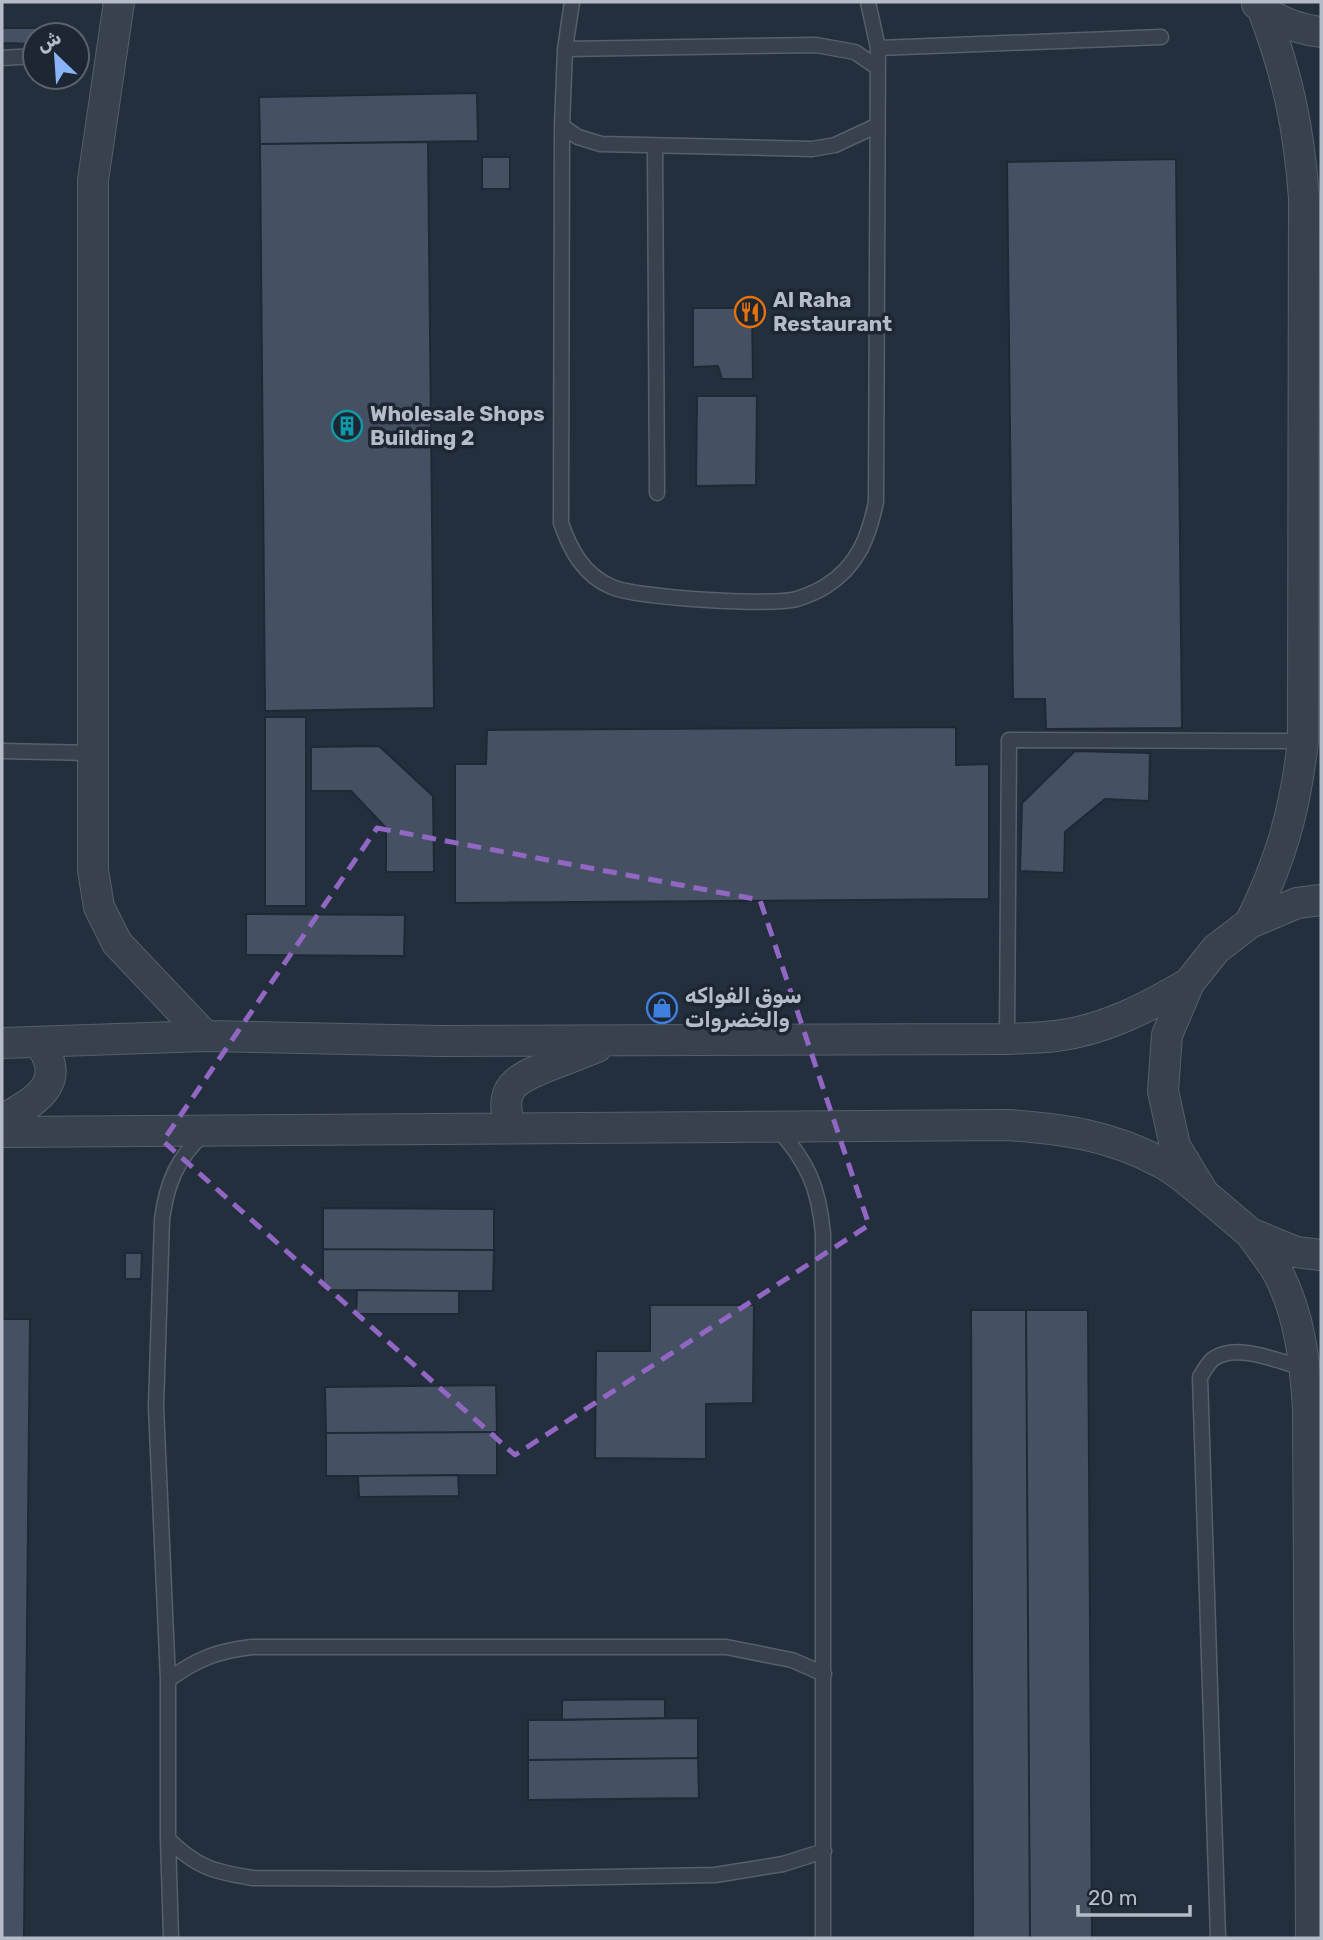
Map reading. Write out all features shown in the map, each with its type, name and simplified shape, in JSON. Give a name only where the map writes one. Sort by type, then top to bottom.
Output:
[{"type":"street","points":[[119,2],[93,180],[93,870],[99,907],[117,943],[205,1036]]},
{"type":"street","points":[[1259,6],[1299,29],[1321,32]]},
{"type":"street","points":[[1250,923],[1271,880],[1287,835],[1298,789],[1303,741],[1304,198],[1301,150],[1293,103],[1280,56],[1259,6]]},
{"type":"street","points":[[1204,1194],[1175,1146],[1163,1091],[1167,1035],[1189,983],[1216,949],[1250,923],[1297,903],[1321,900]]},
{"type":"street","points":[[2,1043],[205,1036],[440,1041],[1007,1039],[1058,1036],[1104,1025],[1148,1007],[1189,983]]},
{"type":"street","points":[[511,1128],[506,1114],[506,1099],[512,1086],[523,1076],[614,1041]]},
{"type":"street","points":[[2,1120],[29,1104],[49,1083],[51,1069],[48,1055],[39,1042]]},
{"type":"street","points":[[2,1132],[1007,1125],[1060,1128],[1112,1141],[1162,1163],[1250,1233],[1278,1273],[1296,1319],[1305,1368],[1308,1409],[1311,1938]]},
{"type":"street","points":[[1250,1233],[1296,1252],[1321,1255]]},
{"type":"lane","points":[[572,2],[565,49],[562,126],[561,523],[570,549],[587,571],[611,587],[638,594],[762,602],[796,599],[826,586],[852,563],[869,535],[876,502],[878,68],[877,47],[868,2]]},
{"type":"lane","points":[[877,47],[1161,37]]},
{"type":"lane","points":[[565,49],[816,45],[855,52],[878,68]]},
{"type":"lane","points":[[2,58],[21,57]]},
{"type":"lane","points":[[562,126],[578,137],[601,144],[812,149],[835,145],[876,126]]},
{"type":"lane","points":[[655,146],[657,493]]},
{"type":"lane","points":[[1007,1039],[1009,740],[1303,741]]},
{"type":"lane","points":[[2,751],[93,753]]},
{"type":"lane","points":[[775,1126],[796,1149],[811,1175],[820,1204],[823,1234],[823,1938]]},
{"type":"lane","points":[[171,1938],[167,1839],[168,1680],[156,1407],[162,1219],[165,1192],[175,1168],[190,1147],[210,1129]]},
{"type":"lane","points":[[1218,1938],[1200,1377],[1211,1360],[1229,1352],[1305,1368]]},
{"type":"lane","points":[[168,1680],[193,1662],[212,1654],[252,1647],[726,1647],[792,1660],[824,1674]]},
{"type":"lane","points":[[167,1839],[186,1857],[218,1873],[253,1878],[715,1875],[783,1864],[824,1851]]},
{"type":"highlighted area","points":[[377,828],[760,900],[869,1225],[515,1455],[163,1141]]},
{"type":"building","points":[[2,28],[21,28],[21,44],[2,43]]},
{"type":"building","points":[[477,93],[478,141],[260,144],[259,97]]},
{"type":"building","name":"Wholesale Shops Building 2","points":[[428,142],[434,708],[265,711],[260,144]]},
{"type":"building","points":[[482,157],[510,157],[510,189],[482,189]]},
{"type":"building","points":[[1176,159],[1182,728],[1046,729],[1045,699],[1013,699],[1007,162]]},
{"type":"building","points":[[693,308],[752,308],[753,379],[722,379],[718,366],[693,367]]},
{"type":"building","points":[[697,396],[757,396],[756,485],[696,486]]},
{"type":"building","points":[[265,717],[306,717],[306,906],[265,906]]},
{"type":"building","points":[[956,727],[956,765],[989,764],[989,899],[455,903],[455,764],[486,764],[487,730]]},
{"type":"building","points":[[379,746],[433,796],[434,872],[386,872],[386,828],[351,791],[311,791],[311,747]]},
{"type":"building","points":[[1075,751],[1150,753],[1149,801],[1105,799],[1065,832],[1064,873],[1020,871],[1022,803]]},
{"type":"building","points":[[246,914],[405,915],[404,956],[246,955]]},
{"type":"building","points":[[323,1208],[494,1209],[494,1250],[323,1249]]},
{"type":"building","points":[[323,1249],[494,1250],[493,1291],[323,1290]]},
{"type":"building","points":[[125,1253],[142,1253],[141,1279],[125,1279]]},
{"type":"building","points":[[357,1290],[459,1291],[459,1314],[356,1314]]},
{"type":"building","points":[[650,1305],[754,1305],[753,1403],[706,1404],[706,1459],[595,1458],[596,1351],[650,1351]]},
{"type":"building","points":[[971,1310],[1026,1310],[1030,1938],[973,1938]]},
{"type":"building","points":[[1026,1310],[1088,1310],[1092,1938],[1030,1938]]},
{"type":"building","points":[[2,1319],[30,1319],[24,1938],[2,1938]]},
{"type":"building","points":[[496,1385],[497,1432],[326,1433],[325,1387]]},
{"type":"building","points":[[497,1432],[497,1475],[326,1476],[326,1433]]},
{"type":"building","points":[[458,1475],[459,1496],[359,1497],[358,1476]]},
{"type":"building","points":[[665,1699],[665,1718],[562,1720],[562,1700]]},
{"type":"building","points":[[698,1718],[698,1758],[528,1760],[528,1720]]},
{"type":"building","points":[[698,1758],[699,1798],[528,1800],[528,1760]]},
{"type":"place","name":"Al Raha Restaurant","points":[[750,312]]},
{"type":"place","name":"Wholesale Shops Building 2","points":[[347,426]]},
{"type":"place","name":"سوق الفواكه والخضروات","points":[[662,1008]]}]
